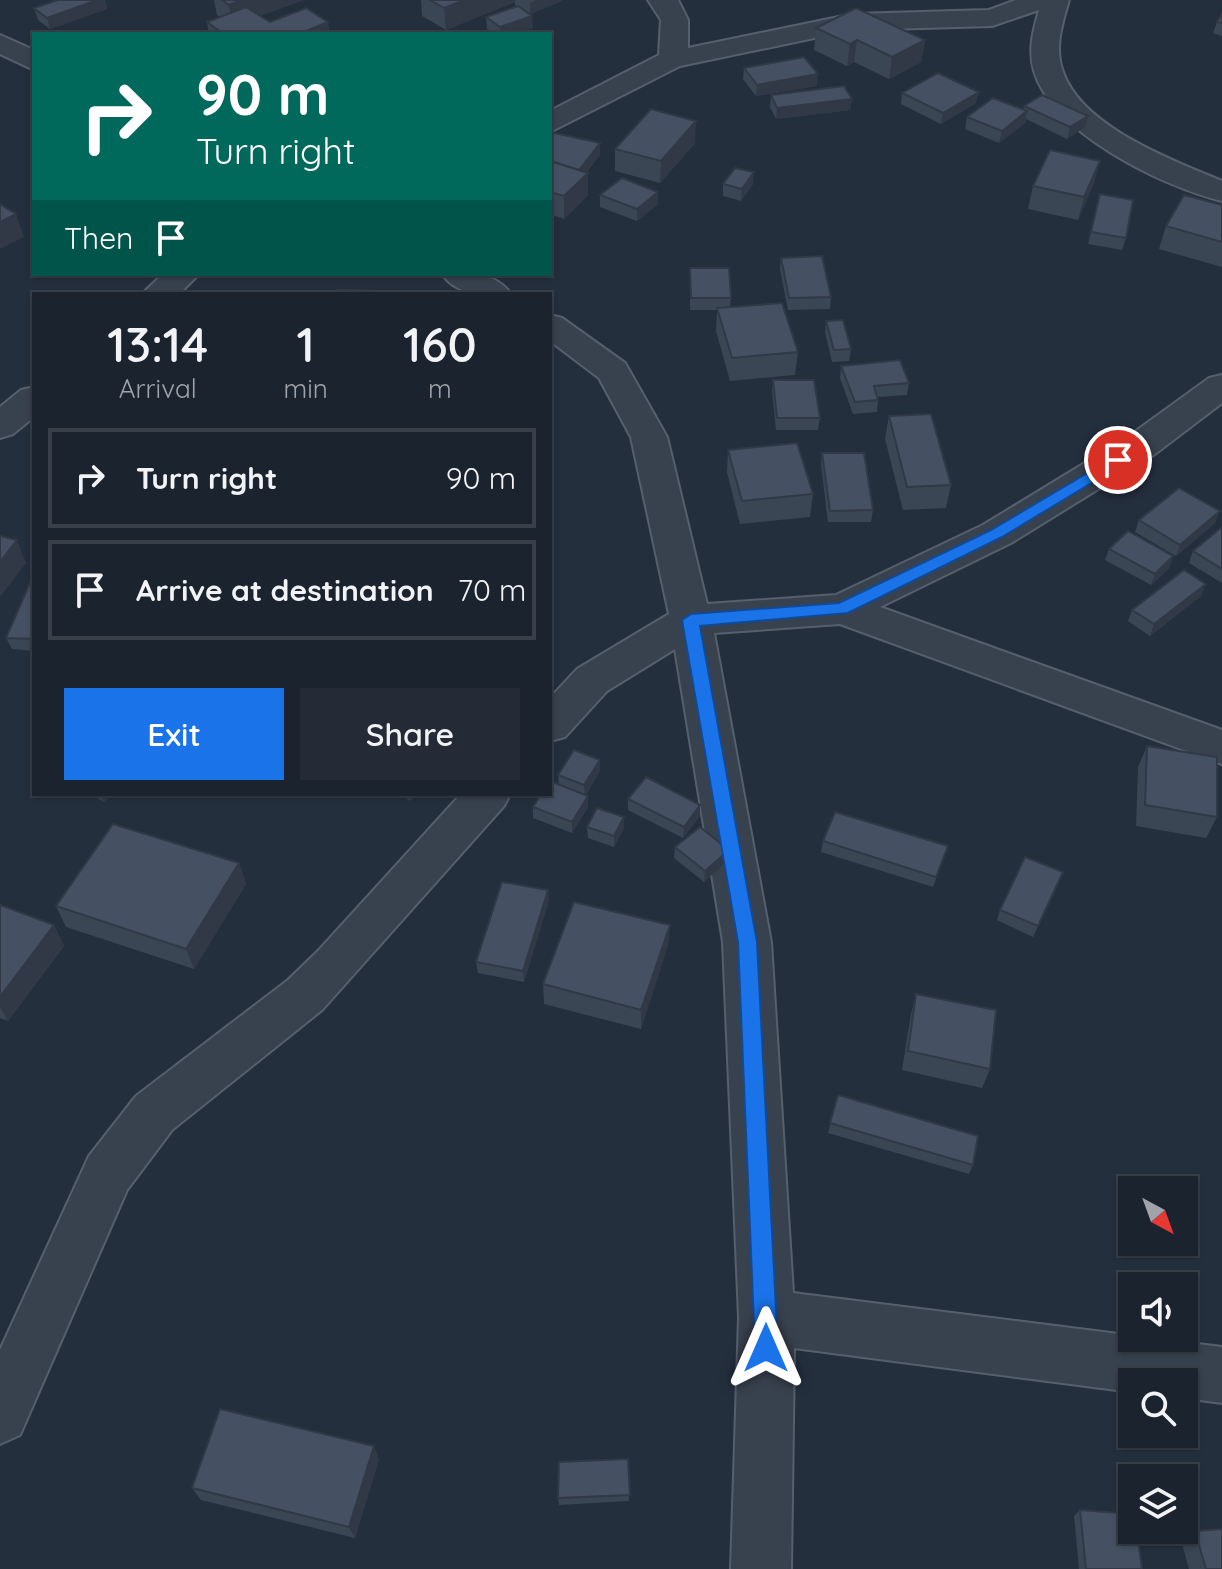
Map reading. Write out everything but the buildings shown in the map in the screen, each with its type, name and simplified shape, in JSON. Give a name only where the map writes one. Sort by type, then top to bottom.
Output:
[{"type":"street","points":[[662,0],[670,7],[678,27],[672,59]]},
{"type":"street","points":[[552,122],[672,59],[853,22],[960,22],[992,18],[1041,0]]},
{"type":"street","points":[[1055,0],[1046,19],[1042,58],[1062,102],[1140,157],[1222,192]]},
{"type":"street","points":[[960,22],[1042,58]]},
{"type":"street","points":[[0,43],[32,60]]},
{"type":"street","points":[[161,292],[181,276]]},
{"type":"street","points":[[462,276],[490,292]]},
{"type":"street","points":[[552,326],[613,371],[649,437],[691,620],[747,942],[767,1317],[761,1569]]},
{"type":"street","points":[[552,723],[592,680],[691,620],[842,609],[997,534],[1142,445],[1222,386]]},
{"type":"street","points":[[0,426],[32,400]]},
{"type":"street","points":[[842,609],[1222,747]]},
{"type":"street","points":[[0,1415],[108,1173],[131,1139],[154,1113],[305,995],[486,796]]},
{"type":"street","points":[[767,1317],[1222,1375]]},
{"type":"route","points":[[766,1348],[767,1317],[747,942],[691,620],[842,609],[997,534],[1118,460]]}]
